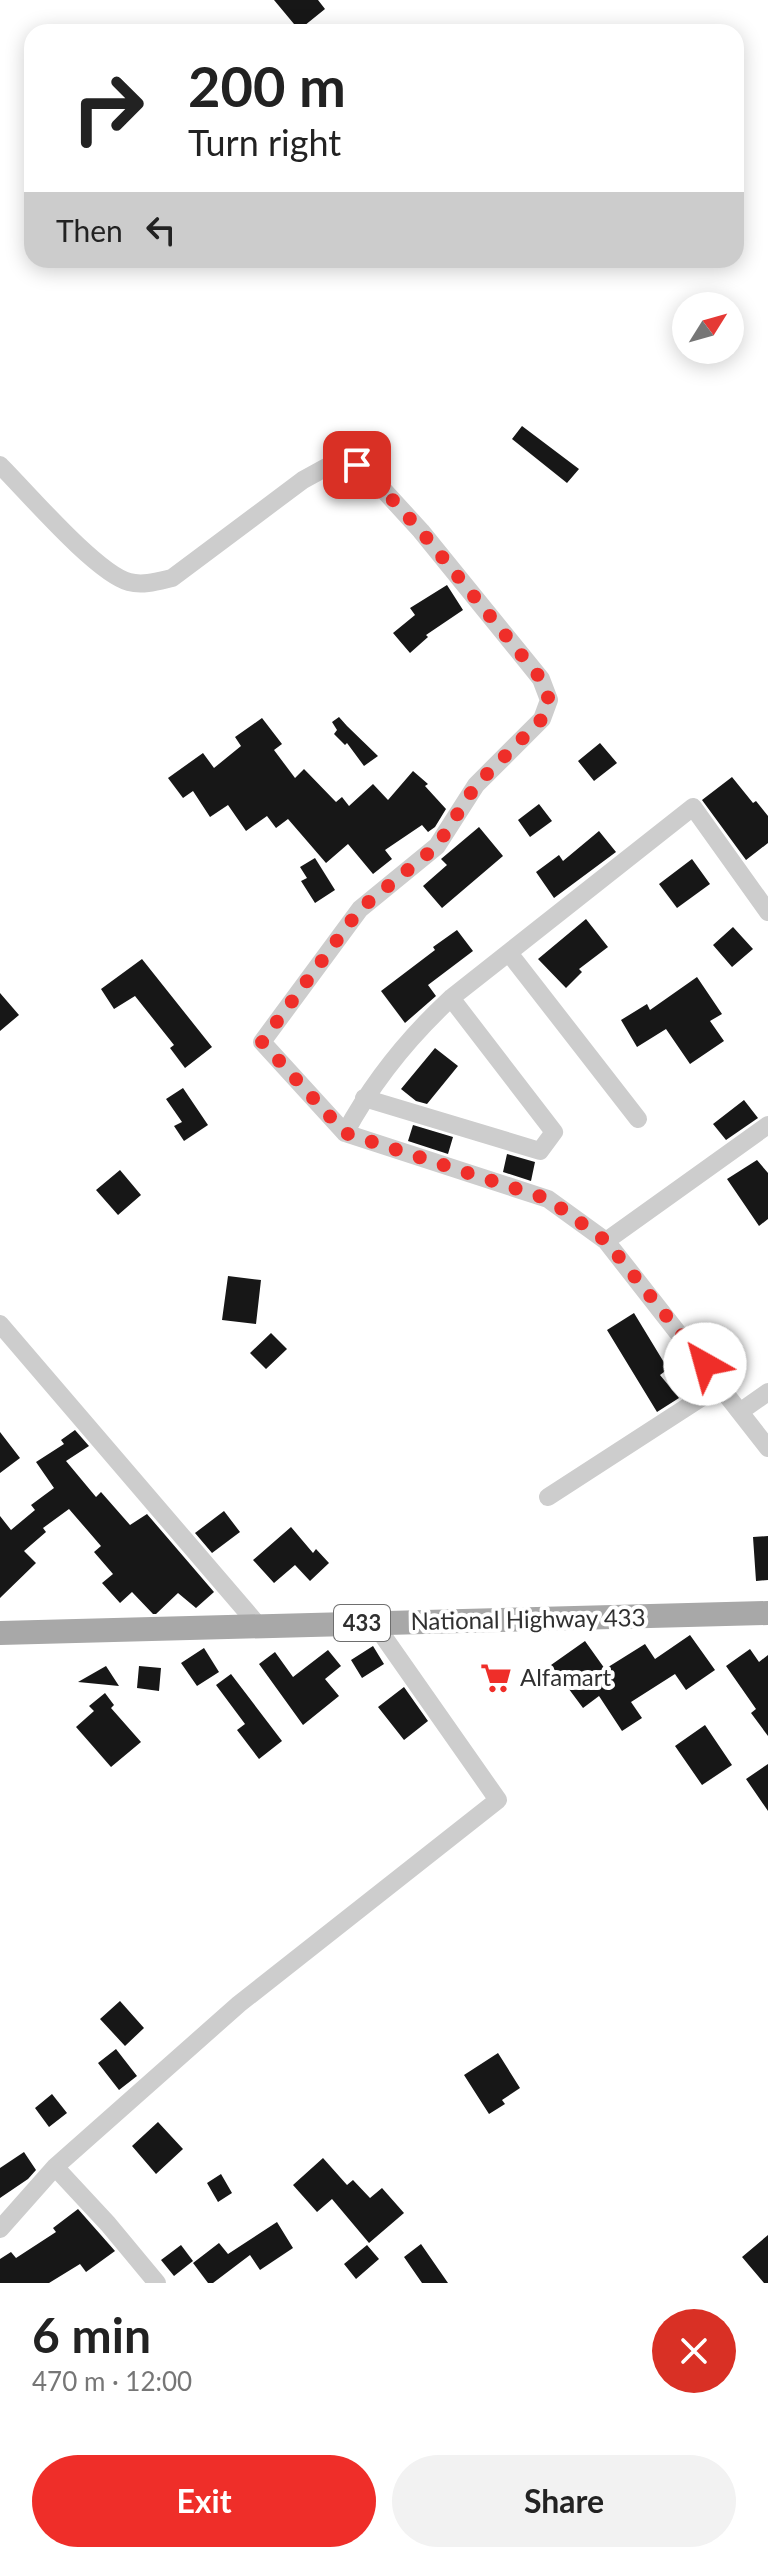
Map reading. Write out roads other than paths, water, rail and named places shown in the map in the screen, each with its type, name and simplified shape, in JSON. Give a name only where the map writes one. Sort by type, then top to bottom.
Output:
[{"type":"main road","name":"National Highway 433","points":[[0,1633],[768,1613]]},
{"type":"street","points":[[0,465],[106,569],[129,582],[148,583],[172,578],[303,480],[334,463],[357,465],[421,531],[541,679],[549,700],[542,719],[476,785],[437,846],[360,909],[262,1042],[345,1133],[548,1199],[606,1241],[768,1448]]},
{"type":"street","points":[[345,1133],[364,1098],[425,1022],[451,998],[693,807],[768,912]]},
{"type":"street","points":[[509,953],[638,1119]]},
{"type":"street","points":[[364,1098],[540,1151],[554,1132],[451,998]]},
{"type":"street","points":[[606,1241],[768,1125]]},
{"type":"street","points":[[0,1324],[258,1625]]},
{"type":"street","points":[[548,1497],[721,1385]]},
{"type":"street","points":[[741,1411],[768,1392]]},
{"type":"street","points":[[0,2229],[55,2167],[239,2004],[498,1800],[374,1623]]},
{"type":"street","points":[[55,2167],[157,2283]]},
{"type":"place","name":"Alfamart","points":[[496,1678]]}]
